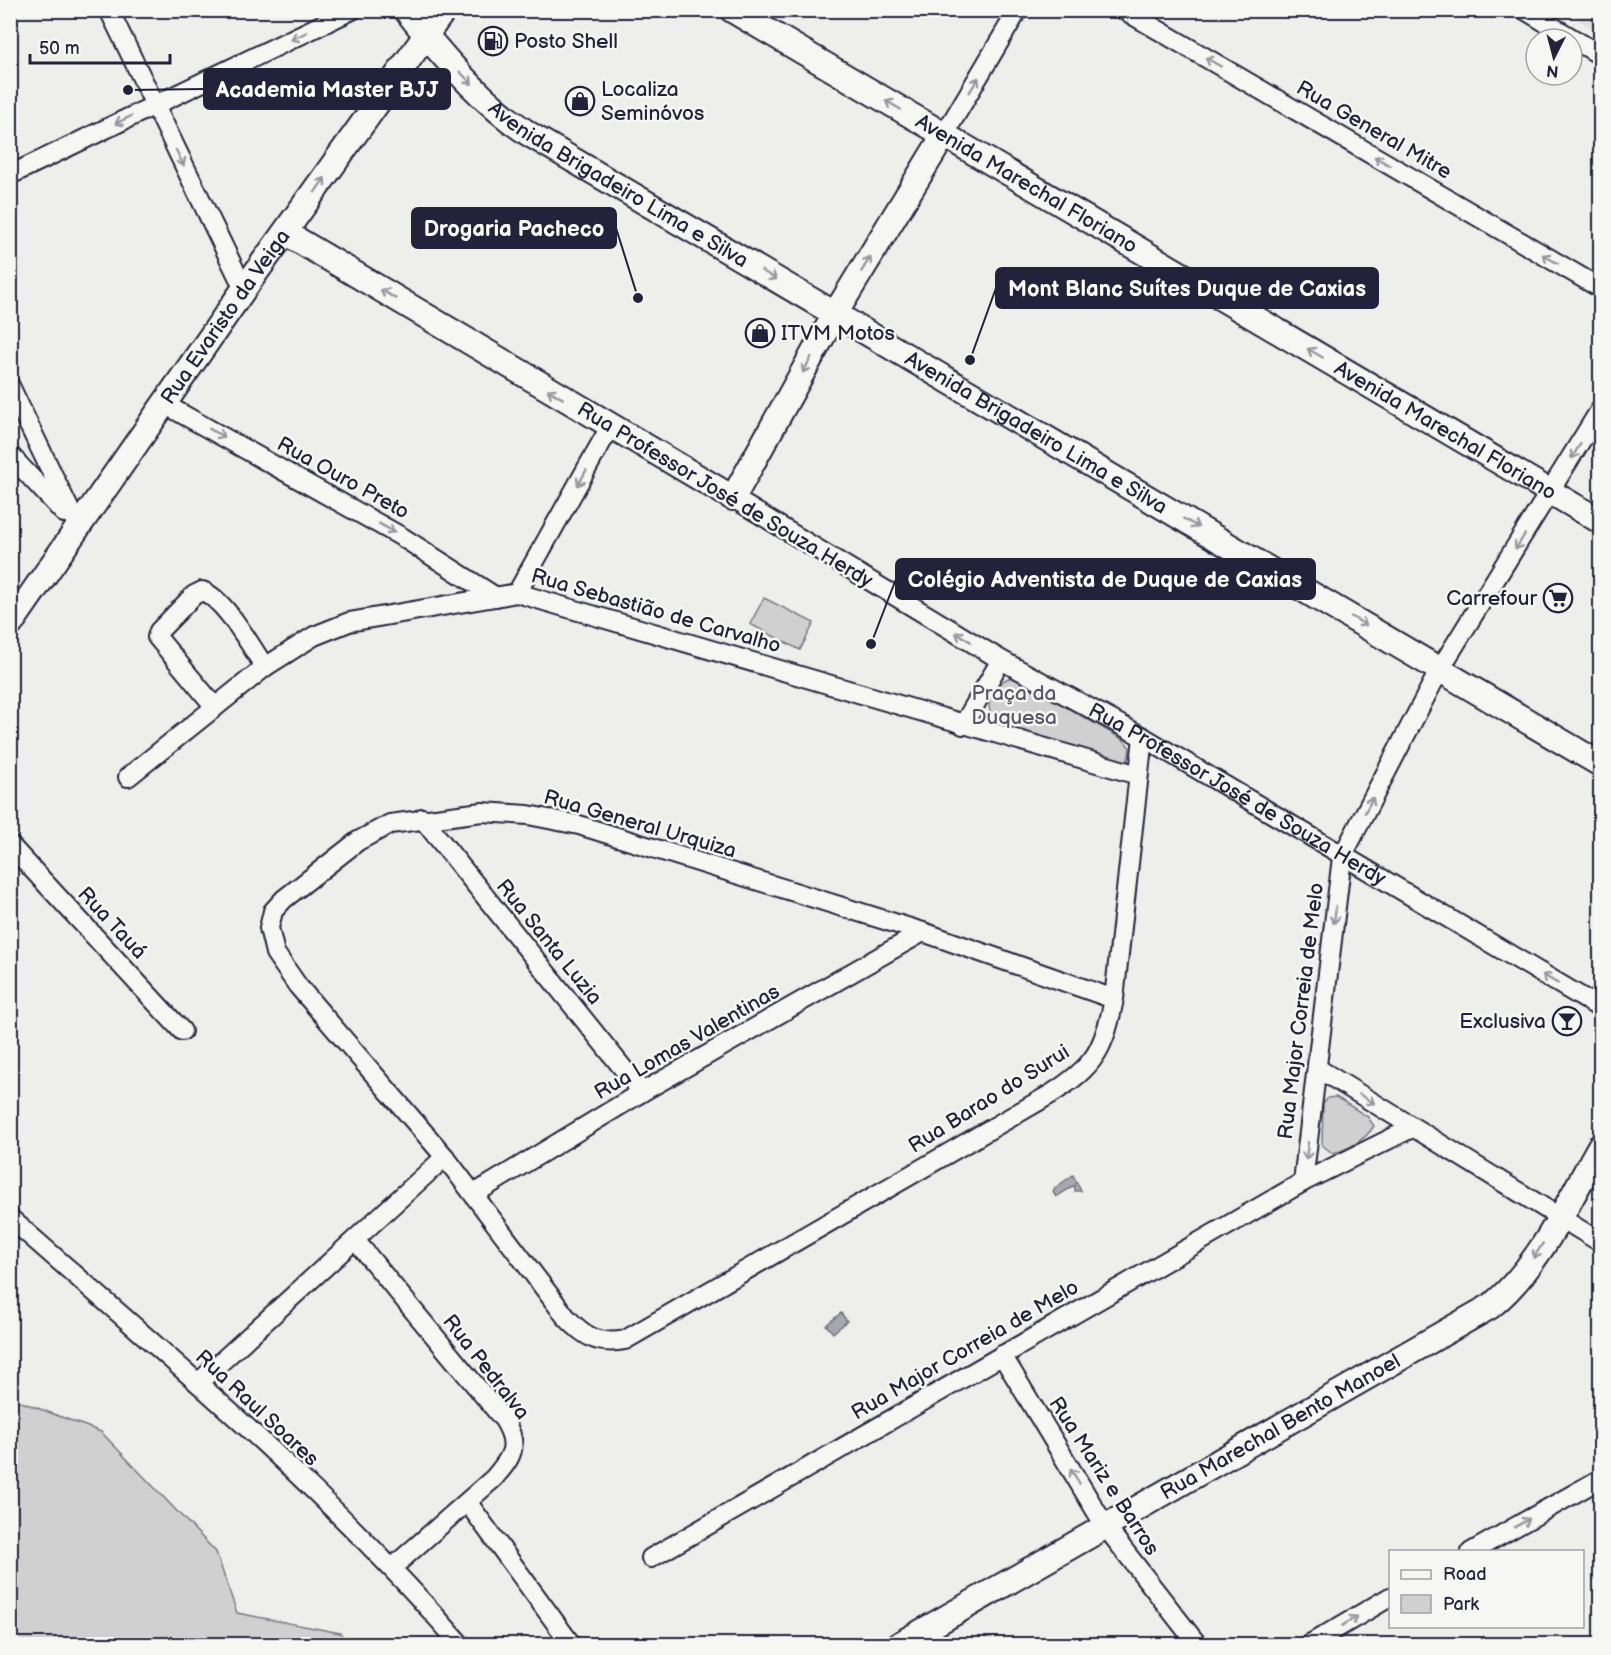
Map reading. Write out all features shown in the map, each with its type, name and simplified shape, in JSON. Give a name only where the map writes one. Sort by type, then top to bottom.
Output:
[{"type":"main road","name":"Avenida Brigadeiro Lima e Silva","points":[[406,10],[426,36],[515,126],[1600,764]]},
{"type":"main road","name":"Rua Evaristo da Veiga","points":[[10,625],[166,405],[244,289],[444,10]]},
{"type":"main road","name":"Avenida Marechal Floriano","points":[[732,10],[1600,522]]},
{"type":"main road","points":[[733,498],[835,314],[944,135]]},
{"type":"main road","name":"Rua Professor José de Souza Herdy","points":[[286,233],[733,498]]},
{"type":"main road","name":"Rua Marechal Bento Manoel","points":[[900,1644],[932,1637],[1105,1526],[1491,1306],[1520,1278],[1600,1146]]},
{"type":"street","points":[[109,10],[244,289]]},
{"type":"street","points":[[10,175],[351,10]]},
{"type":"street","points":[[944,135],[1018,10]]},
{"type":"street","name":"Rua General Mitre","points":[[1124,10],[1600,288]]},
{"type":"street","points":[[1525,10],[1600,55]]},
{"type":"street","points":[[10,386],[78,527]]},
{"type":"street","name":"Rua Ouro Preto","points":[[166,405],[402,537],[496,597]]},
{"type":"street","name":"Rua Major Correia de Melo","points":[[1303,1182],[1342,857],[1440,669],[1551,493],[1600,410]]},
{"type":"street","points":[[517,593],[610,427]]},
{"type":"street","points":[[10,454],[78,527]]},
{"type":"street","name":"Rua Professor José de Souza Herdy","points":[[733,498],[1001,660],[1143,737],[1600,1008]]},
{"type":"street","points":[[215,707],[157,637],[159,631],[194,595],[202,591],[209,594],[223,608],[265,667]]},
{"type":"street","name":"Rua Sebastião de Carvalho","points":[[128,777],[265,667],[314,636],[349,622],[517,593],[1138,775]]},
{"type":"street","points":[[963,725],[1001,660]]},
{"type":"street","name":"Rua Barao do Surui","points":[[655,1324],[1078,1077],[1095,1058],[1108,1032],[1114,999],[1143,737]]},
{"type":"street","name":"Rua General Urquiza","points":[[655,1324],[625,1340],[600,1342],[589,1338],[566,1317],[445,1157],[298,986],[275,953],[269,928],[273,911],[284,899],[358,840],[390,824],[422,818],[482,812],[528,815],[579,825],[923,932],[1114,999]]},
{"type":"street","name":"Rua Santa Luzia","points":[[422,818],[642,1092]]},
{"type":"street","name":"Rua Tauá","points":[[10,845],[182,1031]]},
{"type":"street","name":"Rua Lomas Valentinas","points":[[474,1194],[642,1092],[923,932]]},
{"type":"street","points":[[1317,1068],[1600,1242]]},
{"type":"street","name":"Rua Major Correia de Melo","points":[[651,1558],[1303,1182],[1412,1128]]},
{"type":"street","points":[[198,1383],[445,1157]]},
{"type":"street","name":"Rua Raul Soares","points":[[10,1218],[198,1383],[393,1568],[460,1644]]},
{"type":"street","name":"Rua Pedralva","points":[[355,1240],[511,1432],[512,1452],[506,1464],[468,1503],[393,1568]]},
{"type":"street","name":"Rua Mariz e Barros","points":[[1002,1355],[1105,1526],[1197,1644]]},
{"type":"street","points":[[1473,1550],[1600,1479]]},
{"type":"street","points":[[468,1503],[571,1644]]},
{"type":"street","points":[[1310,1644],[1389,1598]]},
{"type":"shaded area","points":[[1563,11],[1600,11],[1600,32]]},
{"type":"shaded area","points":[[1073,1175],[1081,1191],[1075,1191],[1075,1185],[1056,1197],[1053,1192],[1055,1188]]},
{"type":"shaded area","points":[[841,1313],[847,1321],[833,1333],[826,1325]]},
{"type":"green space","points":[[764,598],[814,623],[800,650],[750,624]]},
{"type":"green space","name":"Praça da Duquesa","points":[[1009,678],[1017,679],[1124,740],[1130,748],[1128,760],[1124,763],[999,726],[990,713],[990,699],[996,687]]},
{"type":"green space","points":[[1336,1097],[1368,1117],[1374,1126],[1356,1144],[1332,1153],[1322,1145],[1323,1104],[1328,1098]]},
{"type":"green space","points":[[11,1398],[101,1432],[216,1552],[237,1613],[340,1633],[350,1644],[11,1644]]},
{"type":"place","name":"Posto Shell","points":[[493,41]]},
{"type":"place","name":"Academia Master BJJ","points":[[128,90]]},
{"type":"place","name":"Localiza Seminóvos","points":[[580,101]]},
{"type":"place","name":"Drogaria Pacheco","points":[[638,298]]},
{"type":"place","name":"ITVM Motos","points":[[760,333]]},
{"type":"place","name":"Mont Blanc Suítes Duque de Caxias","points":[[970,360]]},
{"type":"place","name":"Carrefour","points":[[1558,598]]},
{"type":"place","name":"Colégio Adventista de Duque de Caxias","points":[[871,644]]},
{"type":"place","name":"Exclusiva","points":[[1567,1021]]}]
